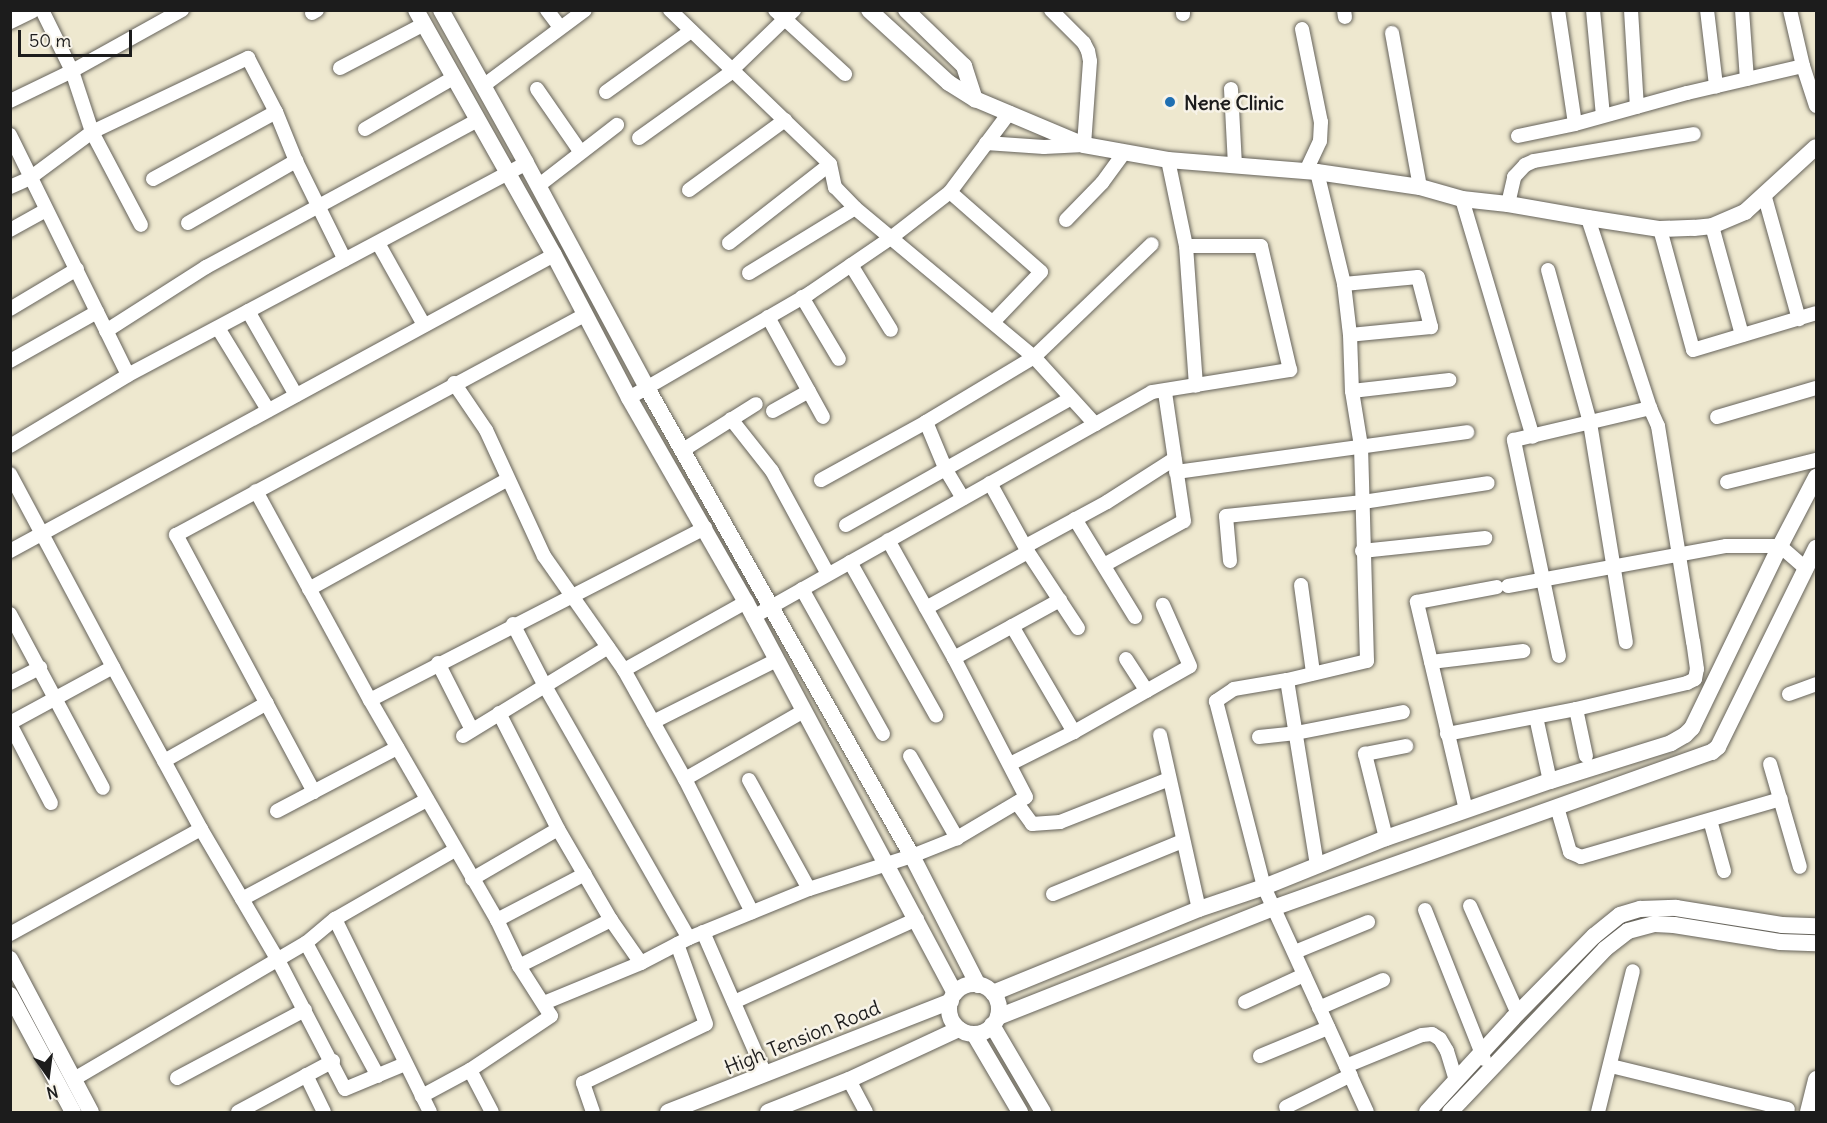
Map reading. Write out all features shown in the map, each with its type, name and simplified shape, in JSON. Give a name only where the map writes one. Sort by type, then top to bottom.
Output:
[{"type":"street","points":[[10,21],[33,10]]},
{"type":"street","points":[[42,10],[72,71],[92,132],[141,225]]},
{"type":"street","points":[[10,101],[72,71],[182,10]]},
{"type":"street","points":[[441,10],[647,388],[684,450],[985,989],[997,1000],[995,1021],[1043,1113]]},
{"type":"street","points":[[548,10],[560,27]]},
{"type":"street","points":[[483,86],[585,10]]},
{"type":"street","points":[[670,10],[830,164],[835,187],[855,208],[1034,357],[1095,424]]},
{"type":"street","points":[[869,10],[949,84],[975,99],[1084,145],[1168,160],[1312,172],[1420,187],[1462,199],[1508,204],[1660,229],[1712,226],[1745,212],[1816,147]]},
{"type":"street","points":[[906,10],[964,66],[975,99]]},
{"type":"street","points":[[1050,10],[1084,43],[1088,51],[1090,61],[1084,145]]},
{"type":"street","points":[[1558,10],[1575,124]]},
{"type":"street","points":[[1593,10],[1604,116]]},
{"type":"street","points":[[1631,10],[1637,107]]},
{"type":"street","points":[[1707,10],[1716,86]]},
{"type":"street","points":[[1742,10],[1747,79]]},
{"type":"street","points":[[1790,10],[1803,66],[1816,106]]},
{"type":"street","points":[[639,138],[733,70],[784,13],[845,74]]},
{"type":"street","points":[[340,69],[420,17],[554,255],[629,398],[705,528],[802,712],[917,919],[953,997],[950,1017],[967,1032],[1020,1113]]},
{"type":"street","points":[[1302,29],[1321,122],[1320,141],[1312,172],[1344,284],[1350,335],[1353,391],[1361,446],[1362,551],[1367,661],[1287,680],[1234,689],[1216,701],[1264,887],[1367,1113]]},
{"type":"street","points":[[606,92],[692,31]]},
{"type":"street","points":[[1392,33],[1420,187]]},
{"type":"street","points":[[10,187],[30,178],[92,132],[248,58],[276,112],[296,162],[345,260]]},
{"type":"street","points":[[1518,136],[1575,124],[1716,86],[1803,66]]},
{"type":"street","points":[[365,129],[453,78]]},
{"type":"street","points":[[537,89],[580,151]]},
{"type":"street","points":[[1231,89],[1235,165]]},
{"type":"street","points":[[153,179],[276,112]]},
{"type":"street","points":[[629,398],[802,297],[892,237],[950,192],[1009,113]]},
{"type":"street","points":[[106,331],[206,267],[478,120]]},
{"type":"street","points":[[689,190],[785,120]]},
{"type":"street","points":[[538,186],[580,151],[617,125]]},
{"type":"street","points":[[1508,204],[1514,177],[1525,165],[1534,161],[1694,134]]},
{"type":"street","points":[[10,135],[128,375]]},
{"type":"street","points":[[987,143],[1044,147],[1084,145]]},
{"type":"street","points":[[1066,220],[1102,183],[1124,153]]},
{"type":"street","points":[[1168,160],[1186,246],[1196,386]]},
{"type":"street","points":[[188,223],[296,162]]},
{"type":"street","points":[[10,446],[128,375],[526,163]]},
{"type":"street","points":[[729,243],[830,164]]},
{"type":"street","points":[[950,192],[1041,272],[993,322]]},
{"type":"street","points":[[1764,194],[1799,319]]},
{"type":"street","points":[[1462,199],[1533,437]]},
{"type":"street","points":[[749,273],[855,208]]},
{"type":"street","points":[[10,230],[46,210]]},
{"type":"street","points":[[1447,734],[1576,709],[1687,683],[1695,679],[1697,669],[1658,426],[1650,408],[1588,218]]},
{"type":"street","points":[[1712,226],[1742,335]]},
{"type":"street","points":[[1660,229],[1693,350],[1816,313]]},
{"type":"street","points":[[378,243],[424,325]]},
{"type":"street","points":[[821,480],[926,422],[1034,357],[1152,243]]},
{"type":"street","points":[[624,670],[749,610],[772,608],[828,574],[1152,392],[1165,392],[1290,370],[1261,246],[1186,246]]},
{"type":"street","points":[[10,551],[554,255]]},
{"type":"street","points":[[851,265],[891,330]]},
{"type":"street","points":[[10,309],[77,269]]},
{"type":"street","points":[[1548,270],[1590,423],[1626,642]]},
{"type":"street","points":[[1344,284],[1418,277],[1431,327],[1350,335]]},
{"type":"street","points":[[802,297],[839,359]]},
{"type":"street","points":[[248,311],[296,395]]},
{"type":"street","points":[[10,361],[97,312]]},
{"type":"street","points":[[314,792],[176,535],[454,383],[584,315]]},
{"type":"street","points":[[768,317],[823,417]]},
{"type":"street","points":[[218,328],[268,410]]},
{"type":"street","points":[[1353,391],[1449,380]]},
{"type":"street","points":[[454,383],[486,430],[544,556],[573,594],[624,670],[686,779],[752,912]]},
{"type":"street","points":[[1716,417],[1816,388]]},
{"type":"street","points":[[773,411],[809,391]]},
{"type":"street","points":[[1104,565],[1184,521],[1165,392]]},
{"type":"street","points":[[846,525],[1070,399]]},
{"type":"street","points":[[684,450],[756,404]]},
{"type":"street","points":[[1559,656],[1545,579],[1514,440],[1650,408]]},
{"type":"street","points":[[731,419],[771,471],[828,574]]},
{"type":"street","points":[[926,422],[946,470],[963,498]]},
{"type":"street","points":[[926,608],[1075,519],[1175,466],[1467,432]]},
{"type":"street","points":[[1727,482],[1816,460]]},
{"type":"street","points":[[10,474],[201,829],[278,960],[333,1061],[345,1089],[405,1064]]},
{"type":"street","points":[[953,997],[969,985],[985,989],[1264,887],[1386,838],[1550,781],[1671,743],[1692,728],[1816,477]]},
{"type":"street","points":[[309,589],[508,479]]},
{"type":"street","points":[[990,483],[1027,549],[1078,628]]},
{"type":"street","points":[[1230,561],[1226,516],[1363,502],[1488,483]]},
{"type":"street","points":[[256,491],[369,700],[497,920],[519,966],[552,1016],[470,1070],[422,1096]]},
{"type":"street","points":[[1075,519],[1135,617]]},
{"type":"street","points":[[369,700],[513,624],[705,528]]},
{"type":"street","points":[[1362,551],[1485,538]]},
{"type":"street","points":[[544,1004],[641,963],[703,932],[809,889],[912,856],[957,838],[1026,797],[1019,788],[1010,764],[954,658],[888,540]]},
{"type":"street","points":[[1466,810],[1417,602],[1612,566],[1678,557],[1726,546],[1780,546],[1806,569]]},
{"type":"street","points":[[768,1113],[967,1032],[982,1033],[995,1021],[1272,908],[1705,756],[1718,747],[1816,548]]},
{"type":"street","points":[[850,562],[936,715]]},
{"type":"street","points":[[1301,585],[1313,673]]},
{"type":"street","points":[[802,589],[883,735]]},
{"type":"street","points":[[954,658],[1060,600]]},
{"type":"street","points":[[1010,764],[1074,732],[1190,666],[1163,605]]},
{"type":"street","points":[[10,614],[103,788]]},
{"type":"street","points":[[513,624],[683,941],[706,1024],[583,1083],[593,1113]]},
{"type":"street","points":[[1012,626],[1074,732]]},
{"type":"street","points":[[438,663],[467,733],[608,647]]},
{"type":"street","points":[[1431,662],[1523,651]]},
{"type":"street","points":[[1126,659],[1147,691]]},
{"type":"street","points":[[653,722],[775,661]]},
{"type":"street","points":[[51,804],[10,723],[113,667]]},
{"type":"street","points":[[10,683],[40,668]]},
{"type":"street","points":[[1287,680],[1317,866]]},
{"type":"street","points":[[1789,694],[1816,684]]},
{"type":"street","points":[[164,761],[267,703]]},
{"type":"street","points":[[1576,709],[1586,756]]},
{"type":"street","points":[[686,779],[802,712]]},
{"type":"street","points":[[1259,737],[1296,733],[1403,712]]},
{"type":"street","points":[[499,714],[558,830],[611,920],[641,963]]},
{"type":"street","points":[[1536,717],[1550,781]]},
{"type":"street","points":[[1160,735],[1199,909]]},
{"type":"street","points":[[1386,838],[1365,754],[1406,746]]},
{"type":"street","points":[[277,811],[397,748]]},
{"type":"street","points":[[910,756],[957,838]]},
{"type":"street","points":[[1770,764],[1800,867]]},
{"type":"street","points":[[1017,803],[1032,824],[1060,822],[1169,779]]},
{"type":"street","points":[[749,780],[809,889]]},
{"type":"street","points":[[1557,807],[1570,852],[1581,857],[1781,799]]},
{"type":"street","points":[[242,899],[427,800]]},
{"type":"street","points":[[1492,801],[1502,826]]},
{"type":"street","points":[[1710,820],[1724,871]]},
{"type":"street","points":[[10,934],[201,829]]},
{"type":"street","points":[[472,879],[558,830]]},
{"type":"street","points":[[1053,894],[1183,841]]},
{"type":"street","points":[[74,1079],[278,960],[306,943],[335,919],[455,850]]},
{"type":"street","points":[[497,920],[585,874]]},
{"type":"street","points":[[1470,906],[1518,1014]]},
{"type":"street","points":[[1427,1113],[1594,936],[1620,915],[1640,909],[1676,908],[1782,925],[1816,926]]},
{"type":"street","points":[[1425,910],[1489,1070]]},
{"type":"street","points":[[335,919],[430,1112]]},
{"type":"street","points":[[734,1002],[917,919]]},
{"type":"street","points":[[519,966],[611,920]]},
{"type":"street","points":[[1295,952],[1368,921]]},
{"type":"street","points":[[1450,1113],[1605,949],[1628,931],[1655,924],[1674,925],[1780,942],[1816,943]]},
{"type":"street","points":[[703,932],[765,1074]]},
{"type":"street","points":[[306,943],[378,1076]]},
{"type":"street","points":[[10,959],[91,1113]]},
{"type":"street","points":[[1598,1113],[1634,971]]},
{"type":"street","points":[[1245,1002],[1304,975]]},
{"type":"street","points":[[1319,1008],[1383,980]]},
{"type":"street","points":[[10,994],[73,1113]]},
{"type":"street","name":"High Tension Road","points":[[668,1113],[953,997]]},
{"type":"street","points":[[177,1078],[305,1010]]},
{"type":"street","points":[[1260,1056],[1328,1028]]},
{"type":"street","points":[[1286,1107],[1348,1071],[1422,1035],[1432,1034],[1440,1039],[1456,1081]]},
{"type":"street","points":[[238,1113],[333,1061]]},
{"type":"street","points":[[1611,1065],[1788,1109]]},
{"type":"street","points":[[470,1070],[492,1113]]},
{"type":"street","points":[[306,1075],[324,1113]]},
{"type":"street","points":[[1808,1113],[1816,1079]]},
{"type":"street","points":[[849,1080],[866,1113]]},
{"type":"place","name":"Nene Clinic","points":[[1170,102]]}]
